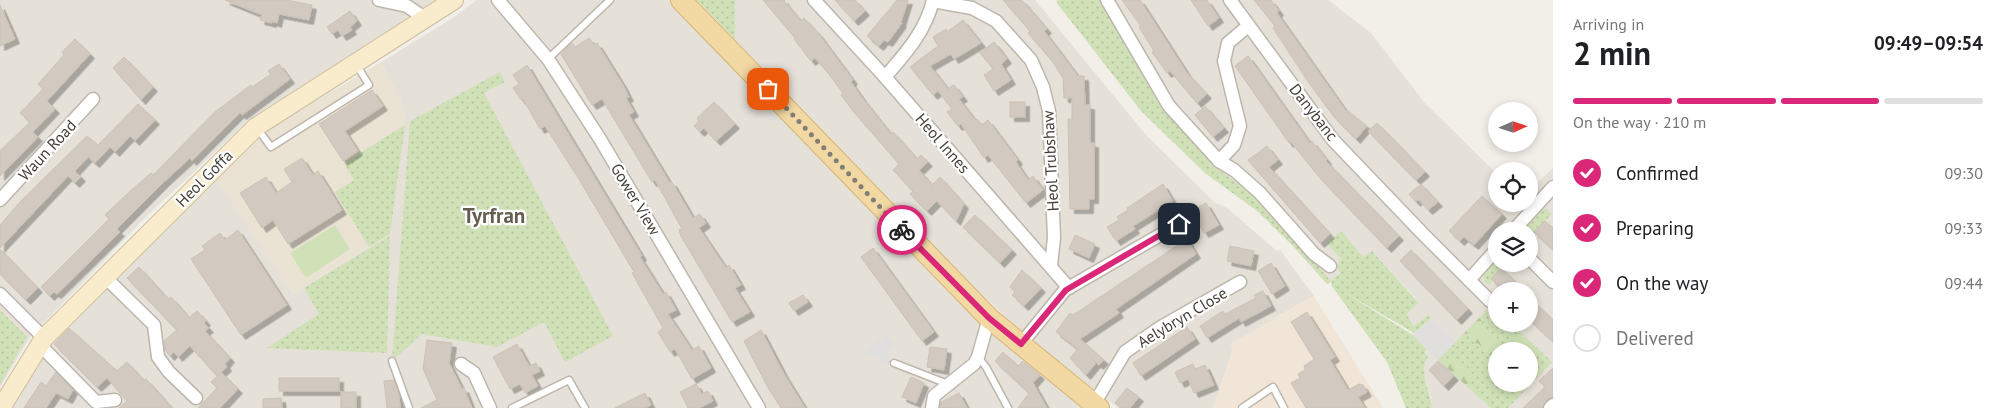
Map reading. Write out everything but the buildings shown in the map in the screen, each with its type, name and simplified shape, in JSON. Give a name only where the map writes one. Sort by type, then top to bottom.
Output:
[{"type":"main road","points":[[681,0],[989,318],[1097,406]]},
{"type":"street","points":[[379,0],[407,6],[426,19]]},
{"type":"street","name":"Heol Goffa","points":[[1,408],[42,341],[256,127],[454,0]]},
{"type":"street","name":"Gower View","points":[[498,0],[548,59],[600,139],[759,408]]},
{"type":"street","name":"Heol Innes","points":[[814,0],[1050,264],[1069,288]]},
{"type":"street","points":[[1107,0],[1169,106],[1219,161],[1234,170],[1260,193],[1314,254],[1330,266]]},
{"type":"street","name":"Danybanc","points":[[1230,0],[1333,140],[1389,190],[1424,235],[1488,299]]},
{"type":"street","points":[[885,78],[908,50],[927,21],[933,1]]},
{"type":"street","name":"Heol Trubshaw","points":[[933,1],[972,8],[996,21],[1031,60],[1043,87],[1049,111],[1054,238],[1050,264]]},
{"type":"street","points":[[1219,161],[1234,146],[1240,126],[1224,61],[1228,43],[1248,26]]},
{"type":"street","name":"Waun Road","points":[[0,200],[93,99]]},
{"type":"street","points":[[1521,222],[1553,187]]},
{"type":"street","points":[[1021,344],[1069,288],[1179,224]]},
{"type":"street","points":[[1469,280],[1488,259]]},
{"type":"street","points":[[1538,267],[1553,282]]},
{"type":"street","points":[[105,277],[154,325],[158,357],[169,372],[196,398]]},
{"type":"street","name":"Aelybryn Close","points":[[1097,406],[1125,352],[1161,327],[1240,282]]},
{"type":"street","points":[[0,294],[96,402],[114,400]]},
{"type":"street","points":[[932,408],[934,396],[974,364],[978,357],[989,318]]},
{"type":"street","points":[[461,364],[474,373],[490,408]]},
{"type":"street","points":[[1550,408],[1553,405]]},
{"type":"lane","points":[[548,59],[610,0]]},
{"type":"lane","points":[[256,127],[271,147],[369,85],[356,63]]},
{"type":"lane","points":[[978,357],[986,367],[1008,408]]},
{"type":"lane","points":[[392,361],[410,408]]},
{"type":"lane","points":[[894,363],[948,384]]},
{"type":"lane","points":[[512,408],[569,380],[585,408]]},
{"type":"lane","points":[[1242,408],[1273,388],[1284,408]]},
{"type":"shaded area","points":[[0,0],[436,0],[244,125],[150,213],[30,337],[0,387]]},
{"type":"shaded area","points":[[477,0],[671,0],[957,301],[1087,408],[11,408],[54,339],[217,180],[293,294],[390,234],[405,122],[402,103],[381,62],[451,19]]},
{"type":"shaded area","points":[[735,0],[1035,0],[1146,135],[1214,202],[1227,208],[1277,251],[1280,250],[1314,296],[1278,316],[1233,349],[1213,408],[1118,408],[1021,332],[878,194],[735,40]]},
{"type":"shaded area","points":[[1100,0],[1328,0],[1371,33],[1424,102],[1488,165],[1488,212],[1538,212],[1538,182],[1553,168],[1553,408],[1432,408],[1431,397],[1424,374],[1427,350],[1413,335],[1432,317],[1429,315],[1413,326],[1407,314],[1418,301],[1372,251],[1363,257],[1327,244],[1341,259],[1337,265],[1340,273],[1331,281],[1260,200],[1215,167],[1156,99]]},
{"type":"shaded area","points":[[381,62],[402,103],[405,122],[390,234],[293,294],[217,180],[254,138]]},
{"type":"shaded area","points":[[1314,296],[1383,408],[1213,408],[1233,349],[1230,344]]},
{"type":"shaded area","points":[[1432,318],[1456,342],[1438,360],[1413,335]]},
{"type":"shaded area","points":[[887,335],[895,346],[885,353],[896,361],[893,365],[863,352]]},
{"type":"green space","points":[[697,0],[735,0],[735,40],[701,4]]},
{"type":"green space","points":[[1058,0],[1100,0],[1156,99],[1215,167],[1260,200],[1331,281],[1340,273],[1337,265],[1341,259],[1327,244],[1341,231],[1363,257],[1372,251],[1418,302],[1407,314],[1413,326],[1429,315],[1432,318],[1414,333],[1342,291],[1413,335],[1427,350],[1425,352],[1428,357],[1424,369],[1432,408],[1406,408],[1387,362],[1331,285],[1332,282],[1327,284],[1292,245],[1257,211],[1205,173],[1141,111],[1056,2]]},
{"type":"green space","points":[[500,72],[505,82],[484,93],[613,336],[565,362],[544,322],[497,347],[422,334],[392,361],[410,121]]},
{"type":"green space","points":[[405,125],[390,234],[369,247],[335,192],[354,180],[344,163]]},
{"type":"green space","points":[[1543,209],[1547,209],[1552,214],[1538,228],[1538,222],[1531,222]]},
{"type":"green space","points":[[335,225],[350,249],[306,278],[290,253]]},
{"type":"green space","points":[[390,236],[387,353],[267,348],[319,314],[304,288]]},
{"type":"green space","points":[[1488,267],[1488,272],[1498,272],[1488,284],[1485,282],[1484,276]]},
{"type":"green space","points":[[1488,309],[1488,332],[1520,332],[1531,342],[1488,342],[1488,392],[1523,392],[1508,408],[1491,408],[1438,360]]},
{"type":"green space","points":[[1488,309],[1488,316],[1483,317],[1481,323],[1490,340],[1494,342],[1488,342],[1488,354],[1479,344],[1473,342],[1472,337],[1468,334],[1452,351],[1446,354],[1445,358],[1452,359],[1454,363],[1463,363],[1472,373],[1473,380],[1469,386],[1438,360]]},
{"type":"green space","points":[[0,310],[27,337],[0,385]]},
{"type":"green space","points":[[1505,332],[1516,332],[1522,336],[1524,342],[1510,340]]},
{"type":"green space","points":[[1538,349],[1552,362],[1538,377]]},
{"type":"way so far","points":[[768,89],[902,230]]},
{"type":"district","name":"Tyrfran","points":[[494,216]]},
{"type":"route","points":[[902,230],[989,318],[1021,344],[1066,290],[1179,224]]}]
